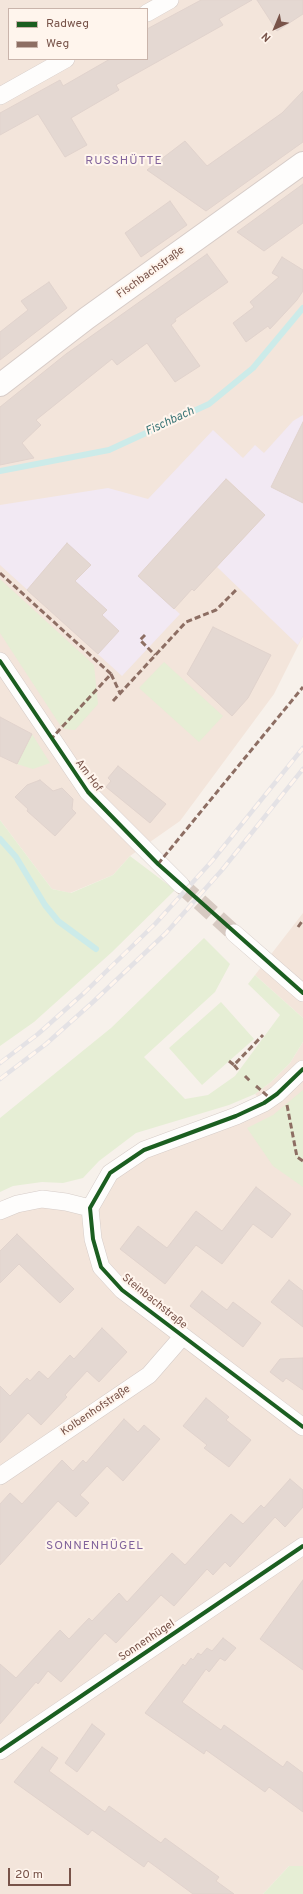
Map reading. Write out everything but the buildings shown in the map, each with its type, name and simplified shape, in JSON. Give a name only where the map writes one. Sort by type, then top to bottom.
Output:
[{"type":"main road","name":"Fischbachstraße","points":[[0,385],[87,318],[303,163]]},
{"type":"street","points":[[148,12],[170,0]]},
{"type":"street","points":[[0,96],[64,60]]},
{"type":"street","name":"Am Hof","points":[[0,661],[88,792],[181,885]]},
{"type":"street","points":[[234,933],[303,993]]},
{"type":"street","points":[[0,1211],[17,1204],[42,1199],[66,1202],[90,1208],[110,1173],[144,1150],[236,1116],[264,1103],[278,1094],[303,1069]]},
{"type":"street","name":"Steinbachstraße","points":[[90,1208],[93,1239],[101,1267],[122,1290],[182,1337],[303,1427]]},
{"type":"street","name":"Kolbenhofstraße","points":[[0,1476],[149,1375],[182,1337]]},
{"type":"street","name":"Sonnenhügel","points":[[0,1751],[303,1546]]},
{"type":"shaded area","points":[[0,0],[303,0],[303,636],[274,694],[180,821],[130,856],[113,875],[70,893],[52,889],[0,820]]},
{"type":"shaded area","points":[[303,415],[303,636],[298,645],[217,567],[265,515],[227,479],[138,576],[180,614],[122,676],[0,565],[0,505],[108,488],[148,499],[213,430],[243,458],[255,445],[264,453],[293,421]]},
{"type":"shaded area","points":[[303,913],[303,1018],[255,975]]},
{"type":"shaded area","points":[[303,1042],[303,1866],[289,1866],[263,1894],[0,1894],[0,1214],[17,1204],[90,1208],[110,1173],[264,1103],[255,1094],[271,1082],[290,1063]]},
{"type":"green space","points":[[0,579],[94,665],[98,704],[75,730],[64,729],[60,725],[0,633]]},
{"type":"green space","points":[[164,662],[223,716],[199,742],[139,688]]},
{"type":"green space","points":[[32,734],[50,763],[33,769],[17,764]]},
{"type":"green space","points":[[0,820],[52,889],[71,893],[113,875],[130,856],[175,890],[112,952],[34,1022],[0,1046]]},
{"type":"green space","points":[[204,938],[230,964],[215,992],[144,1057],[185,1099],[208,1095],[235,1076],[280,1015],[248,984],[255,975],[303,1018],[303,1042],[290,1063],[271,1082],[255,1094],[229,1105],[136,1133],[99,1161],[83,1178],[63,1183],[42,1182],[13,1186],[0,1192],[0,1118],[111,1028]]},
{"type":"green space","points":[[221,1002],[254,1039],[202,1085],[169,1048]]},
{"type":"green space","points":[[303,1090],[303,1187],[273,1166],[247,1128],[273,1115]]},
{"type":"green space","points":[[289,1866],[303,1866],[303,1894],[263,1894]]},
{"type":"waterway","name":"Fischbach","points":[[0,471],[109,450],[209,404],[253,368],[303,308]]},
{"type":"waterway","points":[[0,839],[16,857],[45,905],[58,921],[96,949]]},
{"type":"tunnel","points":[[181,885],[234,933]]},
{"type":"railway","points":[[0,1063],[38,1034],[84,993],[155,924],[212,861],[303,748]]},
{"type":"railway","points":[[0,1079],[46,1044],[166,933],[222,870],[303,769]]},
{"type":"marked path","points":[[0,573],[111,674],[51,739]]},
{"type":"marked path","points":[[113,701],[186,622],[216,610],[238,588]]},
{"type":"marked path","points":[[145,635],[140,640],[155,655]]},
{"type":"marked path","points":[[111,674],[120,693]]},
{"type":"marked path","points":[[158,864],[303,687]]},
{"type":"marked path","points":[[298,927],[303,920]]},
{"type":"marked path","points":[[229,1061],[234,1065],[263,1035]]},
{"type":"marked path","points":[[234,1065],[239,1071]]},
{"type":"marked path","points":[[245,1076],[250,1081]]},
{"type":"marked path","points":[[256,1086],[271,1099]]},
{"type":"marked path","points":[[287,1105],[297,1157],[303,1161]]},
{"type":"cycle path","points":[[0,661],[88,792],[158,864],[303,993]]},
{"type":"cycle path","points":[[303,1069],[277,1094],[264,1103],[236,1116],[144,1150],[110,1173],[90,1208],[93,1239],[101,1267],[122,1290],[303,1427]]},
{"type":"cycle path","points":[[0,1751],[303,1546]]},
{"type":"district","name":"RUSSHÜTTE","points":[[124,162]]},
{"type":"district","name":"SONNENHÜGEL","points":[[95,1547]]}]
